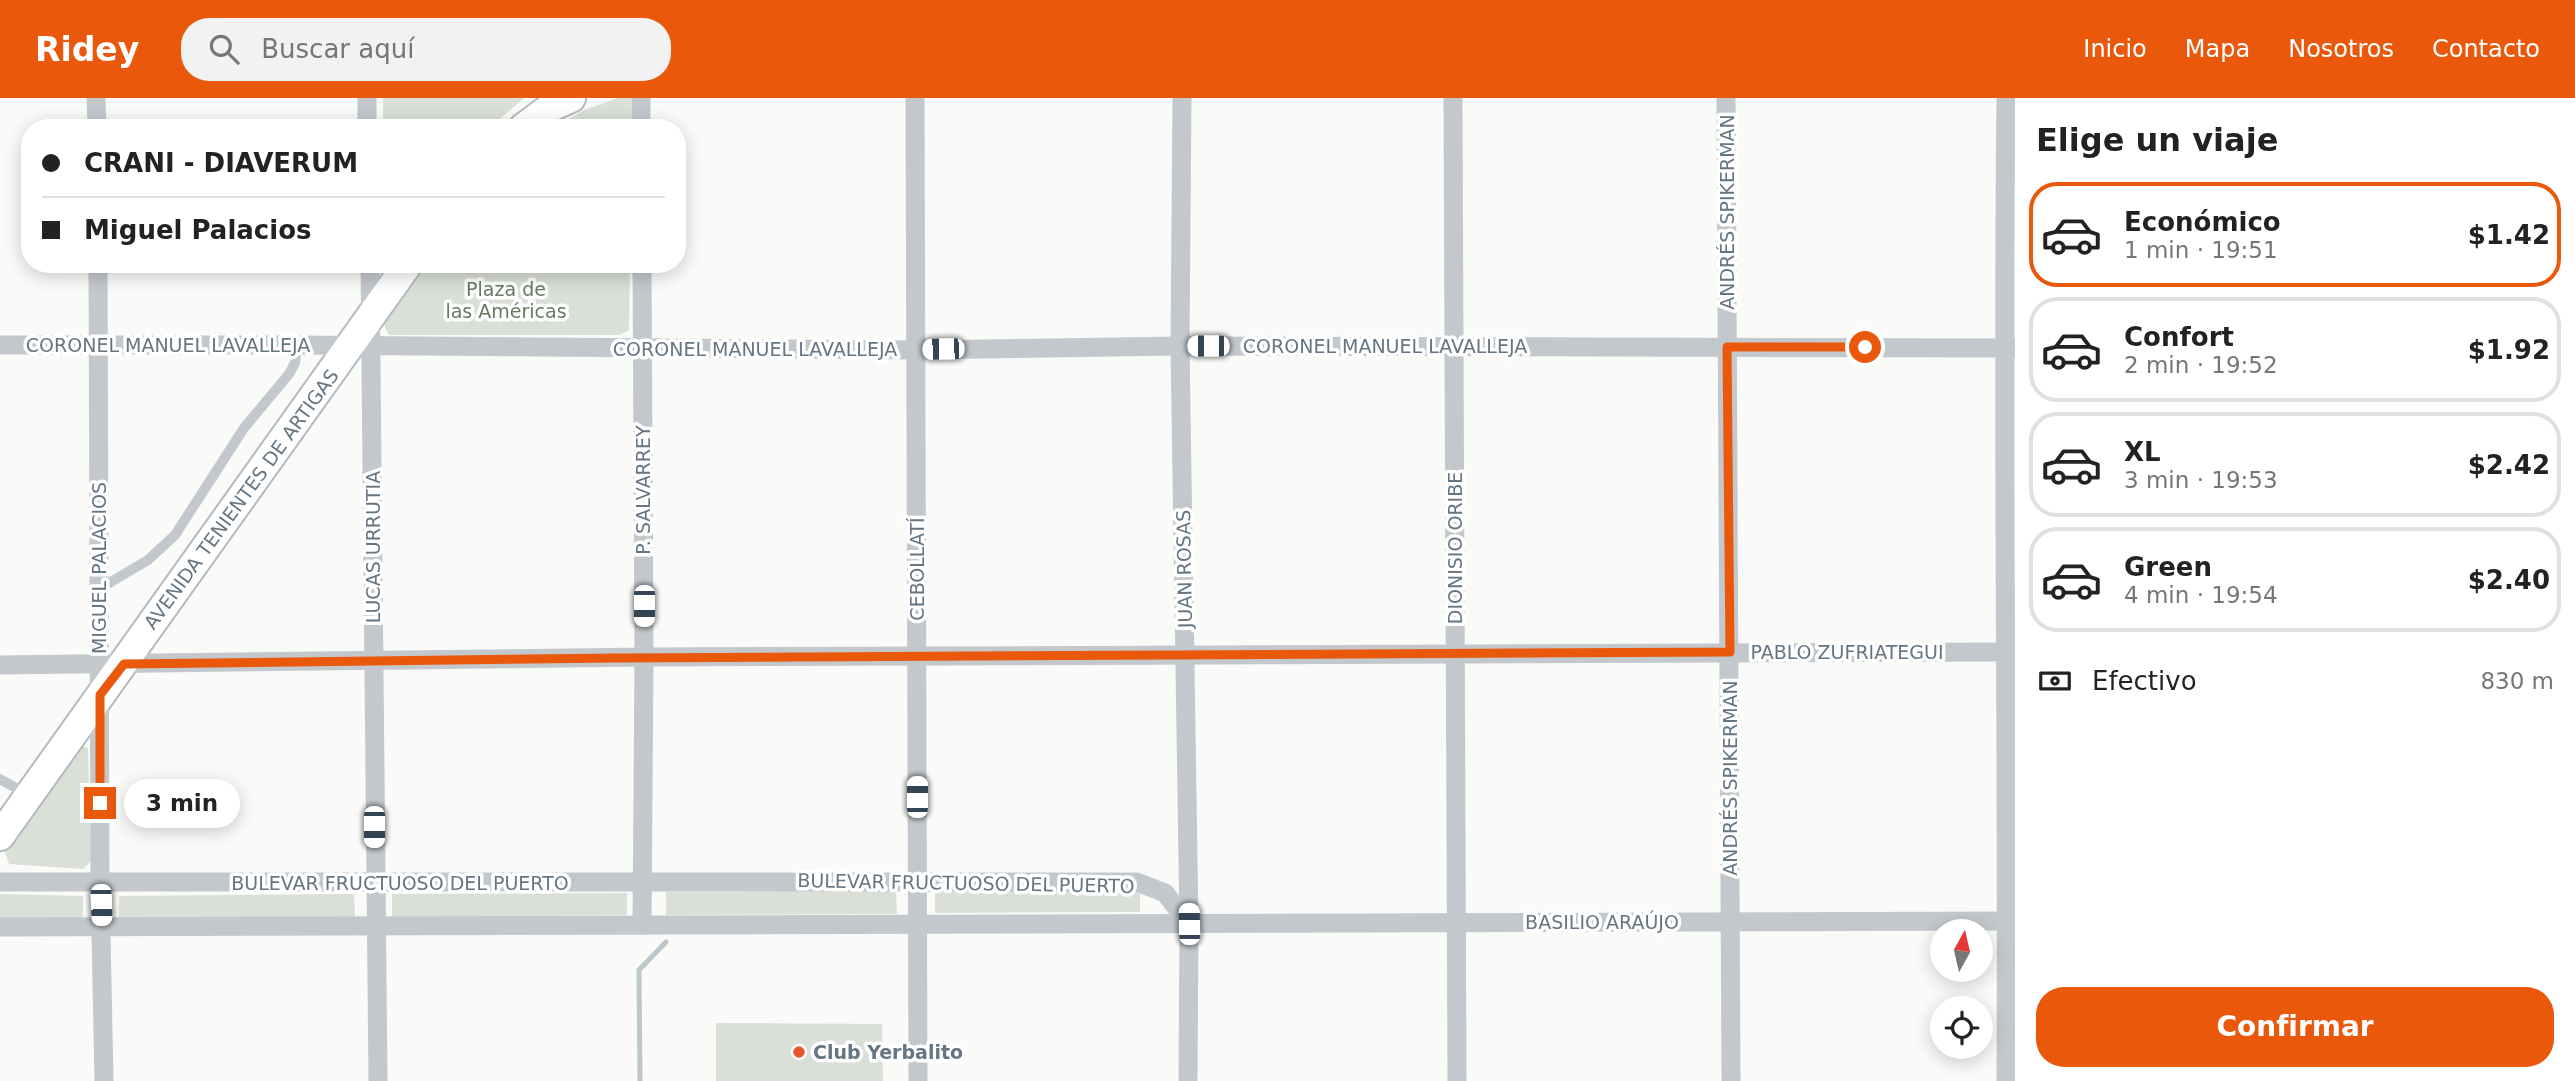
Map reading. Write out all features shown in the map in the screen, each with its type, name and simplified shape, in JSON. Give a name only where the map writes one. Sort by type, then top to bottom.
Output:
[{"type":"street","points":[[96,98],[97,119]]},
{"type":"street","points":[[367,98],[367,119]]},
{"type":"street","points":[[535,119],[551,107],[571,98]]},
{"type":"street","points":[[641,98],[641,119]]},
{"type":"street","name":"CEBOLLATÍ","points":[[915,98],[918,1081]]},
{"type":"street","name":"JUAN ROSAS","points":[[1182,98],[1180,346],[1189,924],[1188,1081]]},
{"type":"street","name":"DIONISIO ORIBE","points":[[1453,98],[1457,1081]]},
{"type":"street","name":"ANDRÉS SPIKERMAN","points":[[1726,98],[1731,1081]]},
{"type":"street","points":[[2006,98],[2011,921],[2006,1081]]},
{"type":"street","name":"MIGUEL PALACIOS","points":[[98,273],[99,589],[112,664]]},
{"type":"street","points":[[370,273],[371,316]]},
{"type":"street","name":"AVENIDA TENIENTES DE ARTIGAS","points":[[0,836],[100,695],[112,664],[361,346],[371,316],[402,273]]},
{"type":"street","name":"P. SALVARREY","points":[[642,273],[642,925]]},
{"type":"street","name":"CORONEL MANUEL LAVALLEJA","points":[[0,345],[916,350],[1180,346],[2009,348]]},
{"type":"street","name":"LUCAS URRUTIA","points":[[361,346],[373,660],[374,926],[378,1081]]},
{"type":"street","name":"PABLO ZUFRIATEGUI","points":[[0,665],[644,657],[2010,652]]},
{"type":"street","points":[[100,695],[104,1081]]},
{"type":"street","name":"BULEVAR FRUCTUOSO DEL PUERTO","points":[[0,882],[1137,882],[1165,893],[1189,924]]},
{"type":"street","name":"BASILIO ARAÚJO","points":[[1189,924],[2011,921]]},
{"type":"street","name":"BULEVAR FRUCTUOSO DEL PUERTO","points":[[0,927],[1189,924]]},
{"type":"lane","points":[[99,589],[148,561],[175,535],[244,428],[289,374],[295,363],[297,345]]},
{"type":"lane","points":[[0,779],[27,795]]},
{"type":"green space","points":[[383,98],[524,98],[500,119],[383,119]]},
{"type":"green space","points":[[618,98],[631,98],[631,119],[569,119],[584,110]]},
{"type":"green space","name":"Plaza de las Américas","points":[[419,273],[630,273],[629,330],[620,335],[389,335],[382,321]]},
{"type":"green space","points":[[81,745],[88,748],[91,861],[83,869],[9,864],[5,852],[7,846]]},
{"type":"green space","points":[[1140,890],[1140,912],[935,913],[935,891]]},
{"type":"green space","points":[[896,891],[897,914],[666,915],[666,892]]},
{"type":"green space","points":[[627,893],[627,915],[392,917],[392,894]]},
{"type":"green space","points":[[0,894],[83,896],[83,918],[0,918]]},
{"type":"green space","points":[[354,894],[355,917],[119,918],[119,896]]},
{"type":"green space","name":"Club Yerbalito","points":[[716,1023],[882,1024],[883,1081],[716,1081]]},
{"type":"waterway","points":[[640,1081],[639,970],[666,942]]},
{"type":"place","name":"Club Yerbalito","points":[[799,1052]]},
{"type":"route","points":[[100,803],[100,695],[124,664],[617,658],[1730,652],[1727,347],[1865,347]]}]
